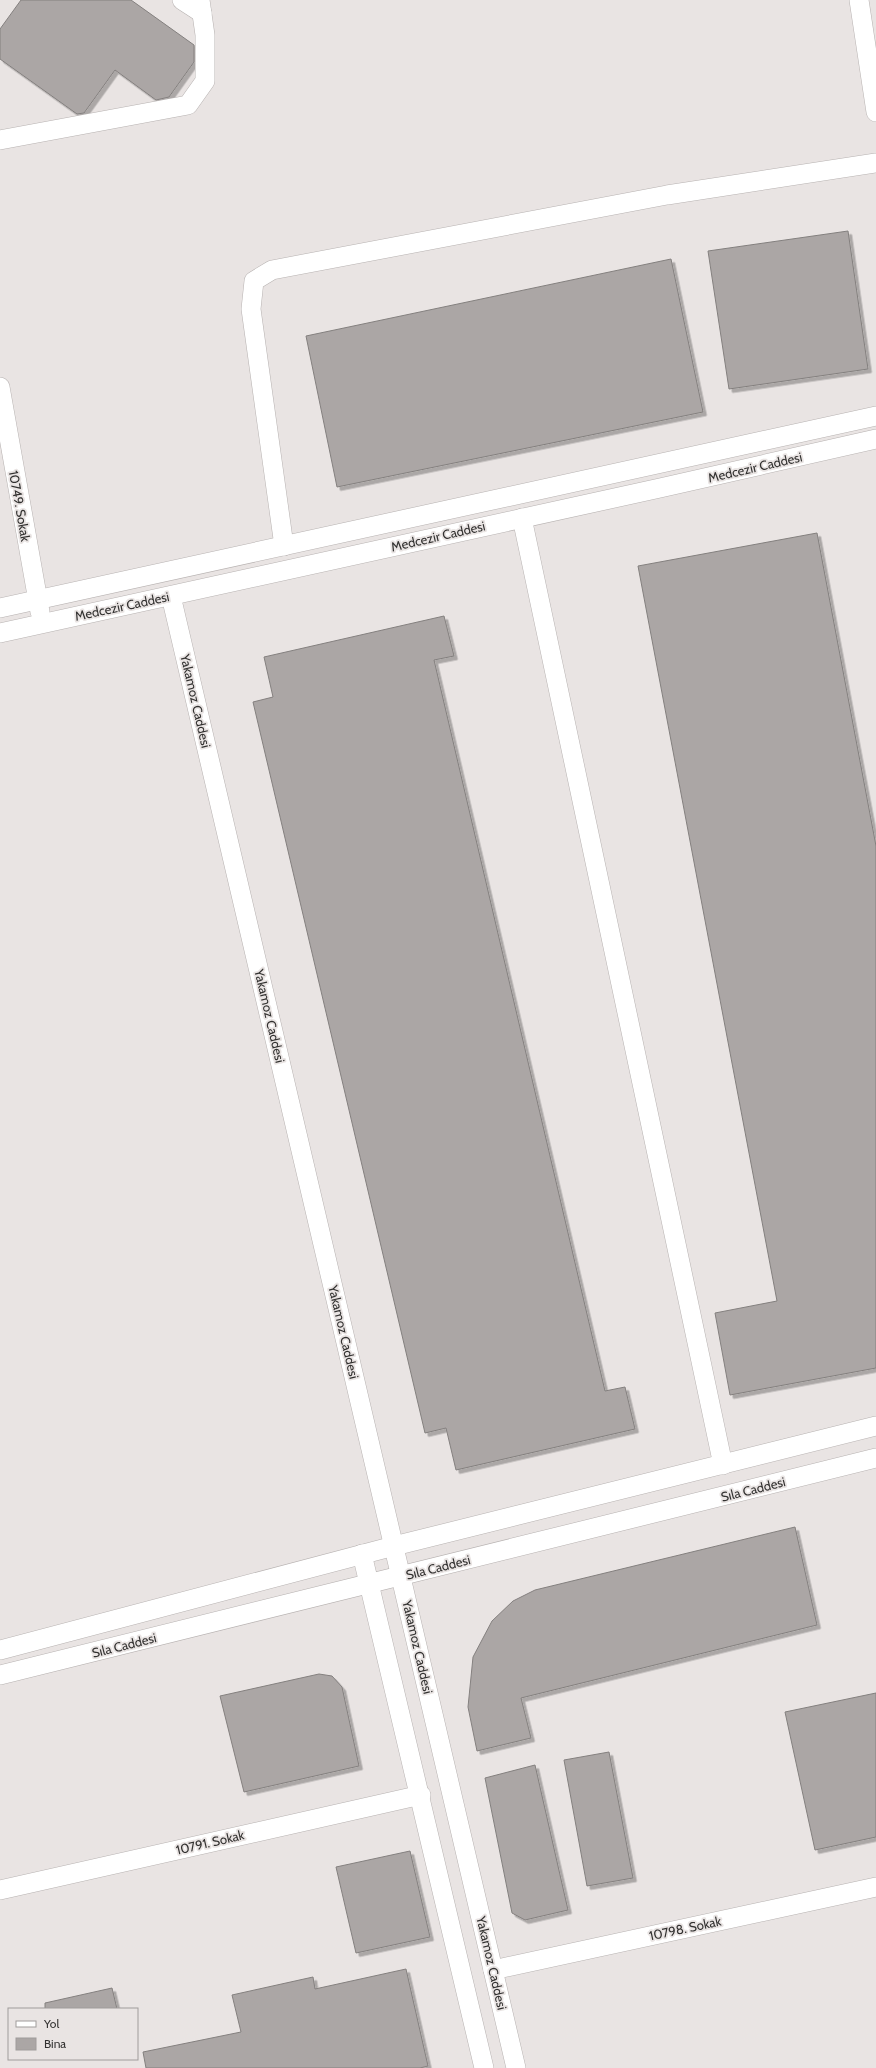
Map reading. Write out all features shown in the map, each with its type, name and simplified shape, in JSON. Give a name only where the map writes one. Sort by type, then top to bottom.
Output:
[{"type":"street","points":[[0,140],[188,105],[205,81],[205,35],[201,6],[182,0]]},
{"type":"street","points":[[859,0],[876,112]]},
{"type":"street","points":[[284,546],[252,309],[254,281],[272,270],[644,199],[876,163]]},
{"type":"street","name":"10749. Sokak","points":[[0,387],[36,600],[43,623]]},
{"type":"street","name":"Medcezir Caddesi","points":[[0,608],[876,416]]},
{"type":"street","name":"Medcezir Caddesi","points":[[0,633],[876,439]]},
{"type":"street","points":[[522,518],[722,1464]]},
{"type":"street","name":"Yakamoz Caddesi","points":[[171,596],[516,2068]]},
{"type":"street","points":[[0,1650],[362,1554],[876,1426]]},
{"type":"street","name":"Sıla Caddesi","points":[[0,1675],[369,1585],[876,1458]]},
{"type":"street","points":[[362,1554],[421,1795],[484,2068]]},
{"type":"street","name":"10791. Sokak","points":[[0,1890],[421,1795]]},
{"type":"street","name":"10798. Sokak","points":[[493,1970],[876,1887]]},
{"type":"building","points":[[21,0],[131,0],[194,45],[194,62],[169,97],[156,100],[115,70],[84,113],[77,114],[0,59],[0,29]]},
{"type":"building","points":[[848,231],[868,369],[729,389],[708,251]]},
{"type":"building","points":[[671,259],[703,412],[337,487],[306,336]]},
{"type":"building","points":[[817,533],[876,846],[876,1368],[730,1395],[715,1313],[777,1301],[638,566]]},
{"type":"building","points":[[444,616],[454,656],[434,660],[605,1391],[625,1387],[635,1429],[456,1470],[446,1428],[425,1433],[253,702],[273,697],[264,657]]},
{"type":"building","points":[[795,1527],[817,1625],[521,1698],[531,1738],[477,1751],[468,1707],[473,1657],[492,1621],[513,1601],[535,1590]]},
{"type":"building","points":[[319,1674],[332,1676],[342,1687],[359,1766],[244,1792],[220,1696]]},
{"type":"building","points":[[876,1693],[876,1837],[815,1850],[785,1712]]},
{"type":"building","points":[[609,1752],[633,1878],[587,1886],[564,1760]]},
{"type":"building","points":[[535,1765],[568,1910],[525,1920],[512,1913],[485,1778]]},
{"type":"building","points":[[410,1851],[430,1937],[356,1953],[336,1867]]},
{"type":"building","points":[[406,1969],[428,2066],[420,2068],[146,2068],[143,2052],[241,2032],[232,1995],[313,1977],[315,1989]]},
{"type":"building","points":[[112,1988],[117,2008],[45,2008],[45,2003]]}]
